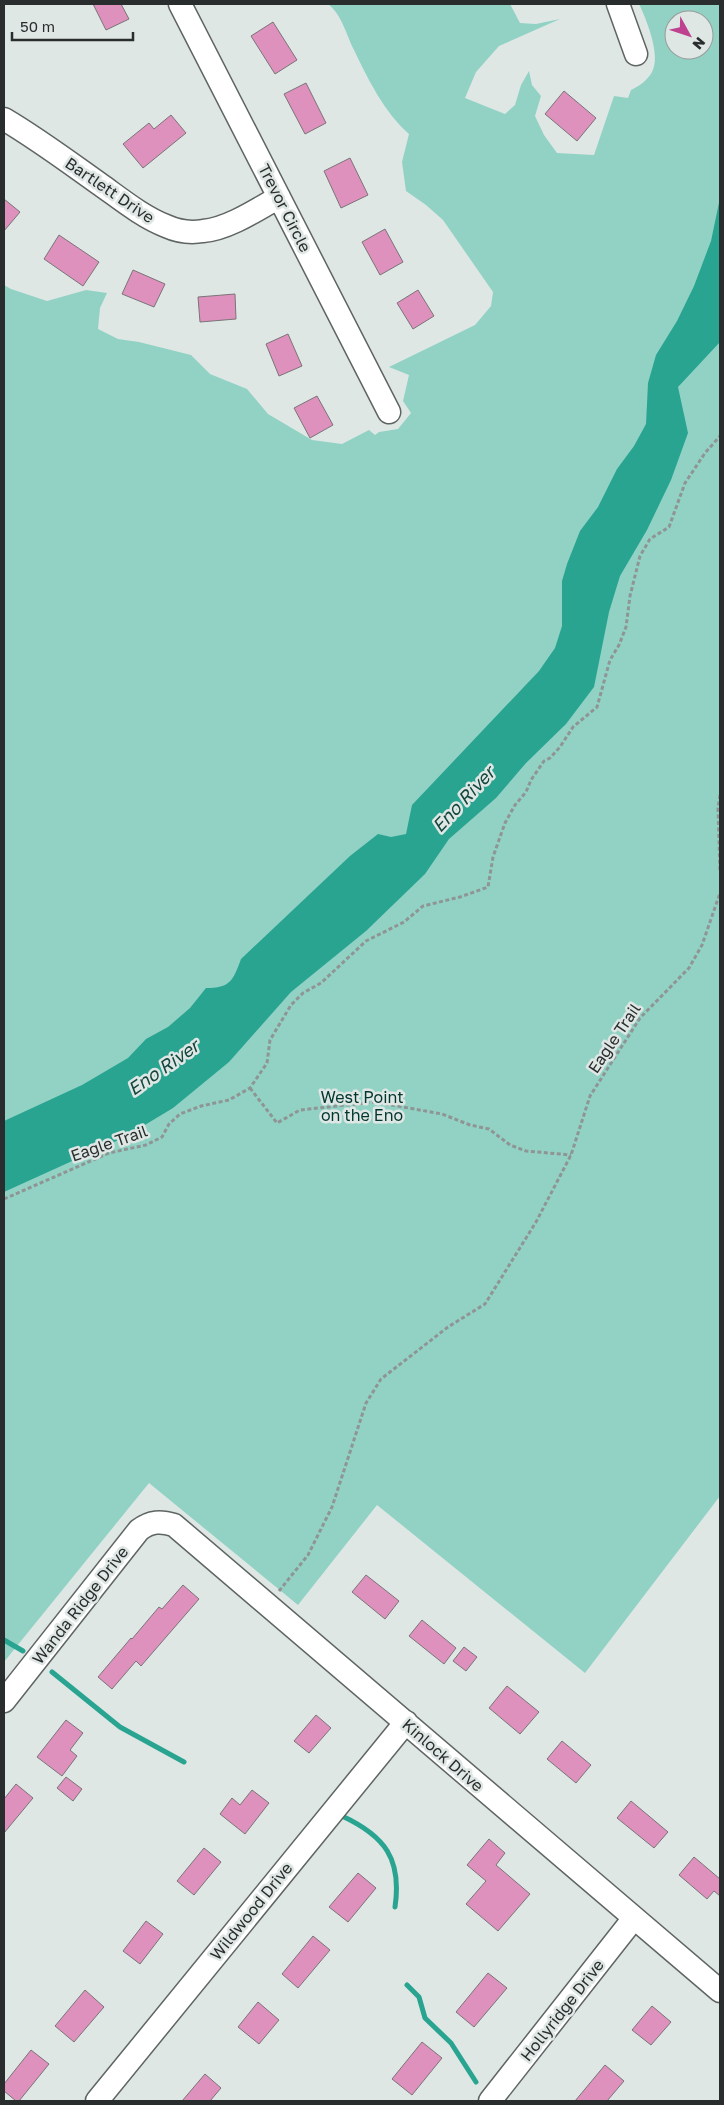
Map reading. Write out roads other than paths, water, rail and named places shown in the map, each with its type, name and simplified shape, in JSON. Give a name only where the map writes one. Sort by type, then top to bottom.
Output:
[{"type":"street","name":"Trevor Circle","points":[[180,4],[389,412]]},
{"type":"street","points":[[618,4],[636,54]]},
{"type":"street","name":"Bartlett Drive","points":[[4,119],[54,151],[128,205],[167,227],[185,231],[204,231],[220,227],[279,197]]},
{"type":"street","name":"Kinlock Drive","points":[[164,1522],[174,1525],[720,1991]]},
{"type":"street","name":"Wanda Ridge Drive","points":[[4,1701],[139,1530],[147,1524],[164,1522]]},
{"type":"street","name":"Wildwood Drive","points":[[97,2101],[406,1722]]},
{"type":"street","name":"Hollyridge Drive","points":[[490,2101],[634,1918]]},
{"type":"water","name":"Eno River","points":[[720,198],[720,342],[678,387],[688,433],[671,480],[647,530],[620,576],[609,612],[594,687],[566,724],[526,763],[496,798],[449,839],[425,874],[366,931],[291,992],[229,1062],[173,1108],[125,1137],[4,1192],[4,1121],[82,1085],[128,1058],[146,1039],[168,1027],[190,1008],[206,988],[220,987],[230,982],[236,973],[241,959],[350,856],[378,834],[391,837],[406,834],[412,805],[539,671],[555,648],[562,626],[562,581],[567,564],[580,531],[598,507],[617,469],[634,446],[646,424],[648,383],[656,355],[677,321],[694,286],[711,241]]},
{"type":"waterway","points":[[4,1640],[23,1651]]},
{"type":"waterway","points":[[52,1672],[120,1727],[184,1762]]},
{"type":"waterway","points":[[342,1816],[369,1832],[380,1841],[387,1851],[393,1862],[396,1875],[395,1907]]},
{"type":"waterway","points":[[407,1985],[419,1997],[425,2018],[451,2043],[476,2082]]},
{"type":"park label","name":"West Point on the Eno","points":[[362,1106]]}]
